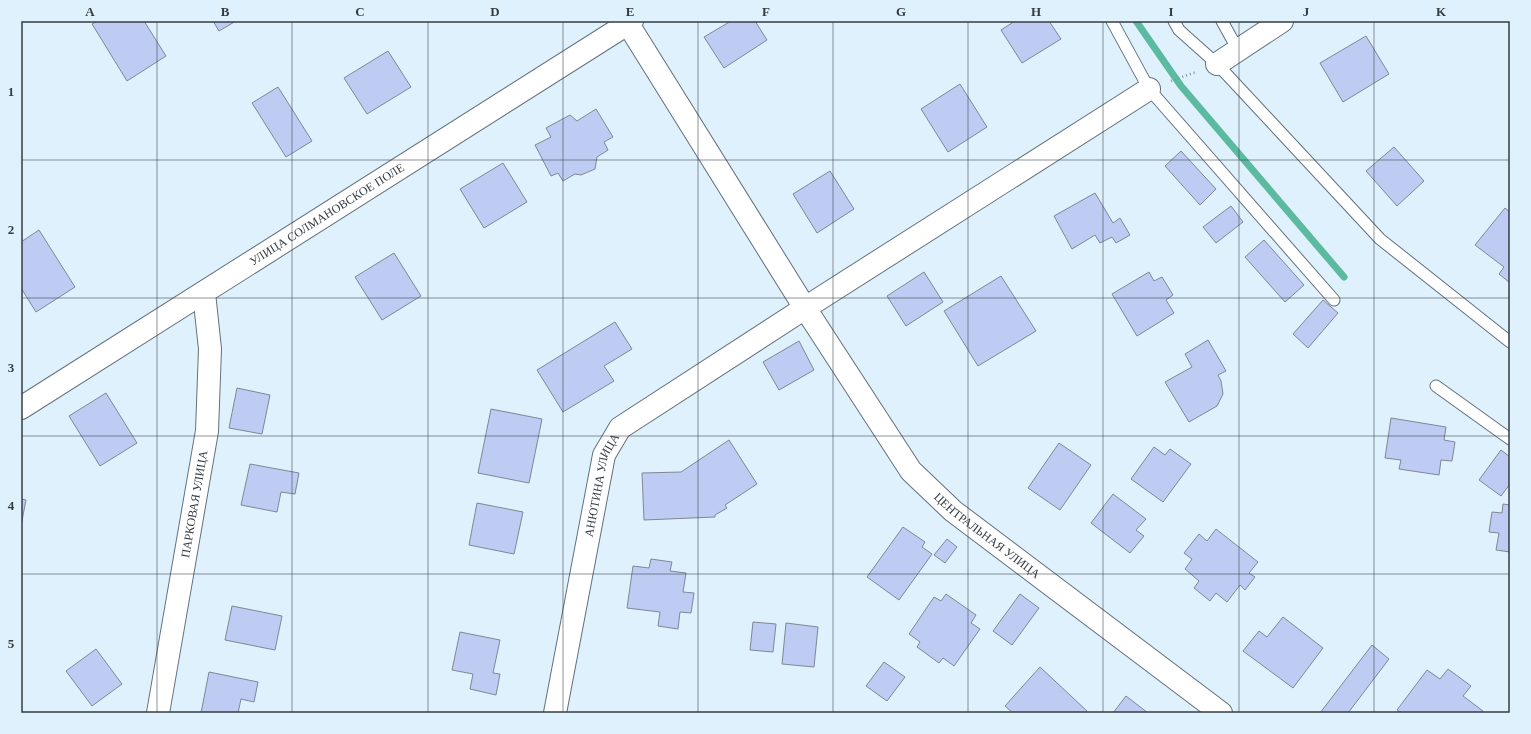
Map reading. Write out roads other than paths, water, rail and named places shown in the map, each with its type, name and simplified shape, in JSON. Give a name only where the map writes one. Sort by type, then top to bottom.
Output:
[{"type":"street","points":[[1217,64],[1282,21]]},
{"type":"street","name":"УЛИЦА СОЛМАНОВСКОЕ ПОЛЕ","points":[[21,408],[630,22]]},
{"type":"street","name":"ЦЕНТРАЛЬНАЯ УЛИЦА","points":[[630,22],[805,308],[911,471],[953,511],[1221,713]]},
{"type":"street","name":"АНЮТИНА УЛИЦА","points":[[555,713],[604,454],[620,428],[805,308],[1149,89]]},
{"type":"street","name":"ПАРКОВАЯ УЛИЦА","points":[[158,713],[207,431],[210,349],[204,293]]},
{"type":"lane","points":[[1112,21],[1149,89],[1334,300]]},
{"type":"lane","points":[[1174,21],[1179,30],[1217,64],[1380,239],[1510,342]]},
{"type":"lane","points":[[1222,21],[1238,50]]},
{"type":"lane","points":[[1436,386],[1510,439]]},
{"type":"waterway","points":[[1136,21],[1181,86],[1344,277]]}]
